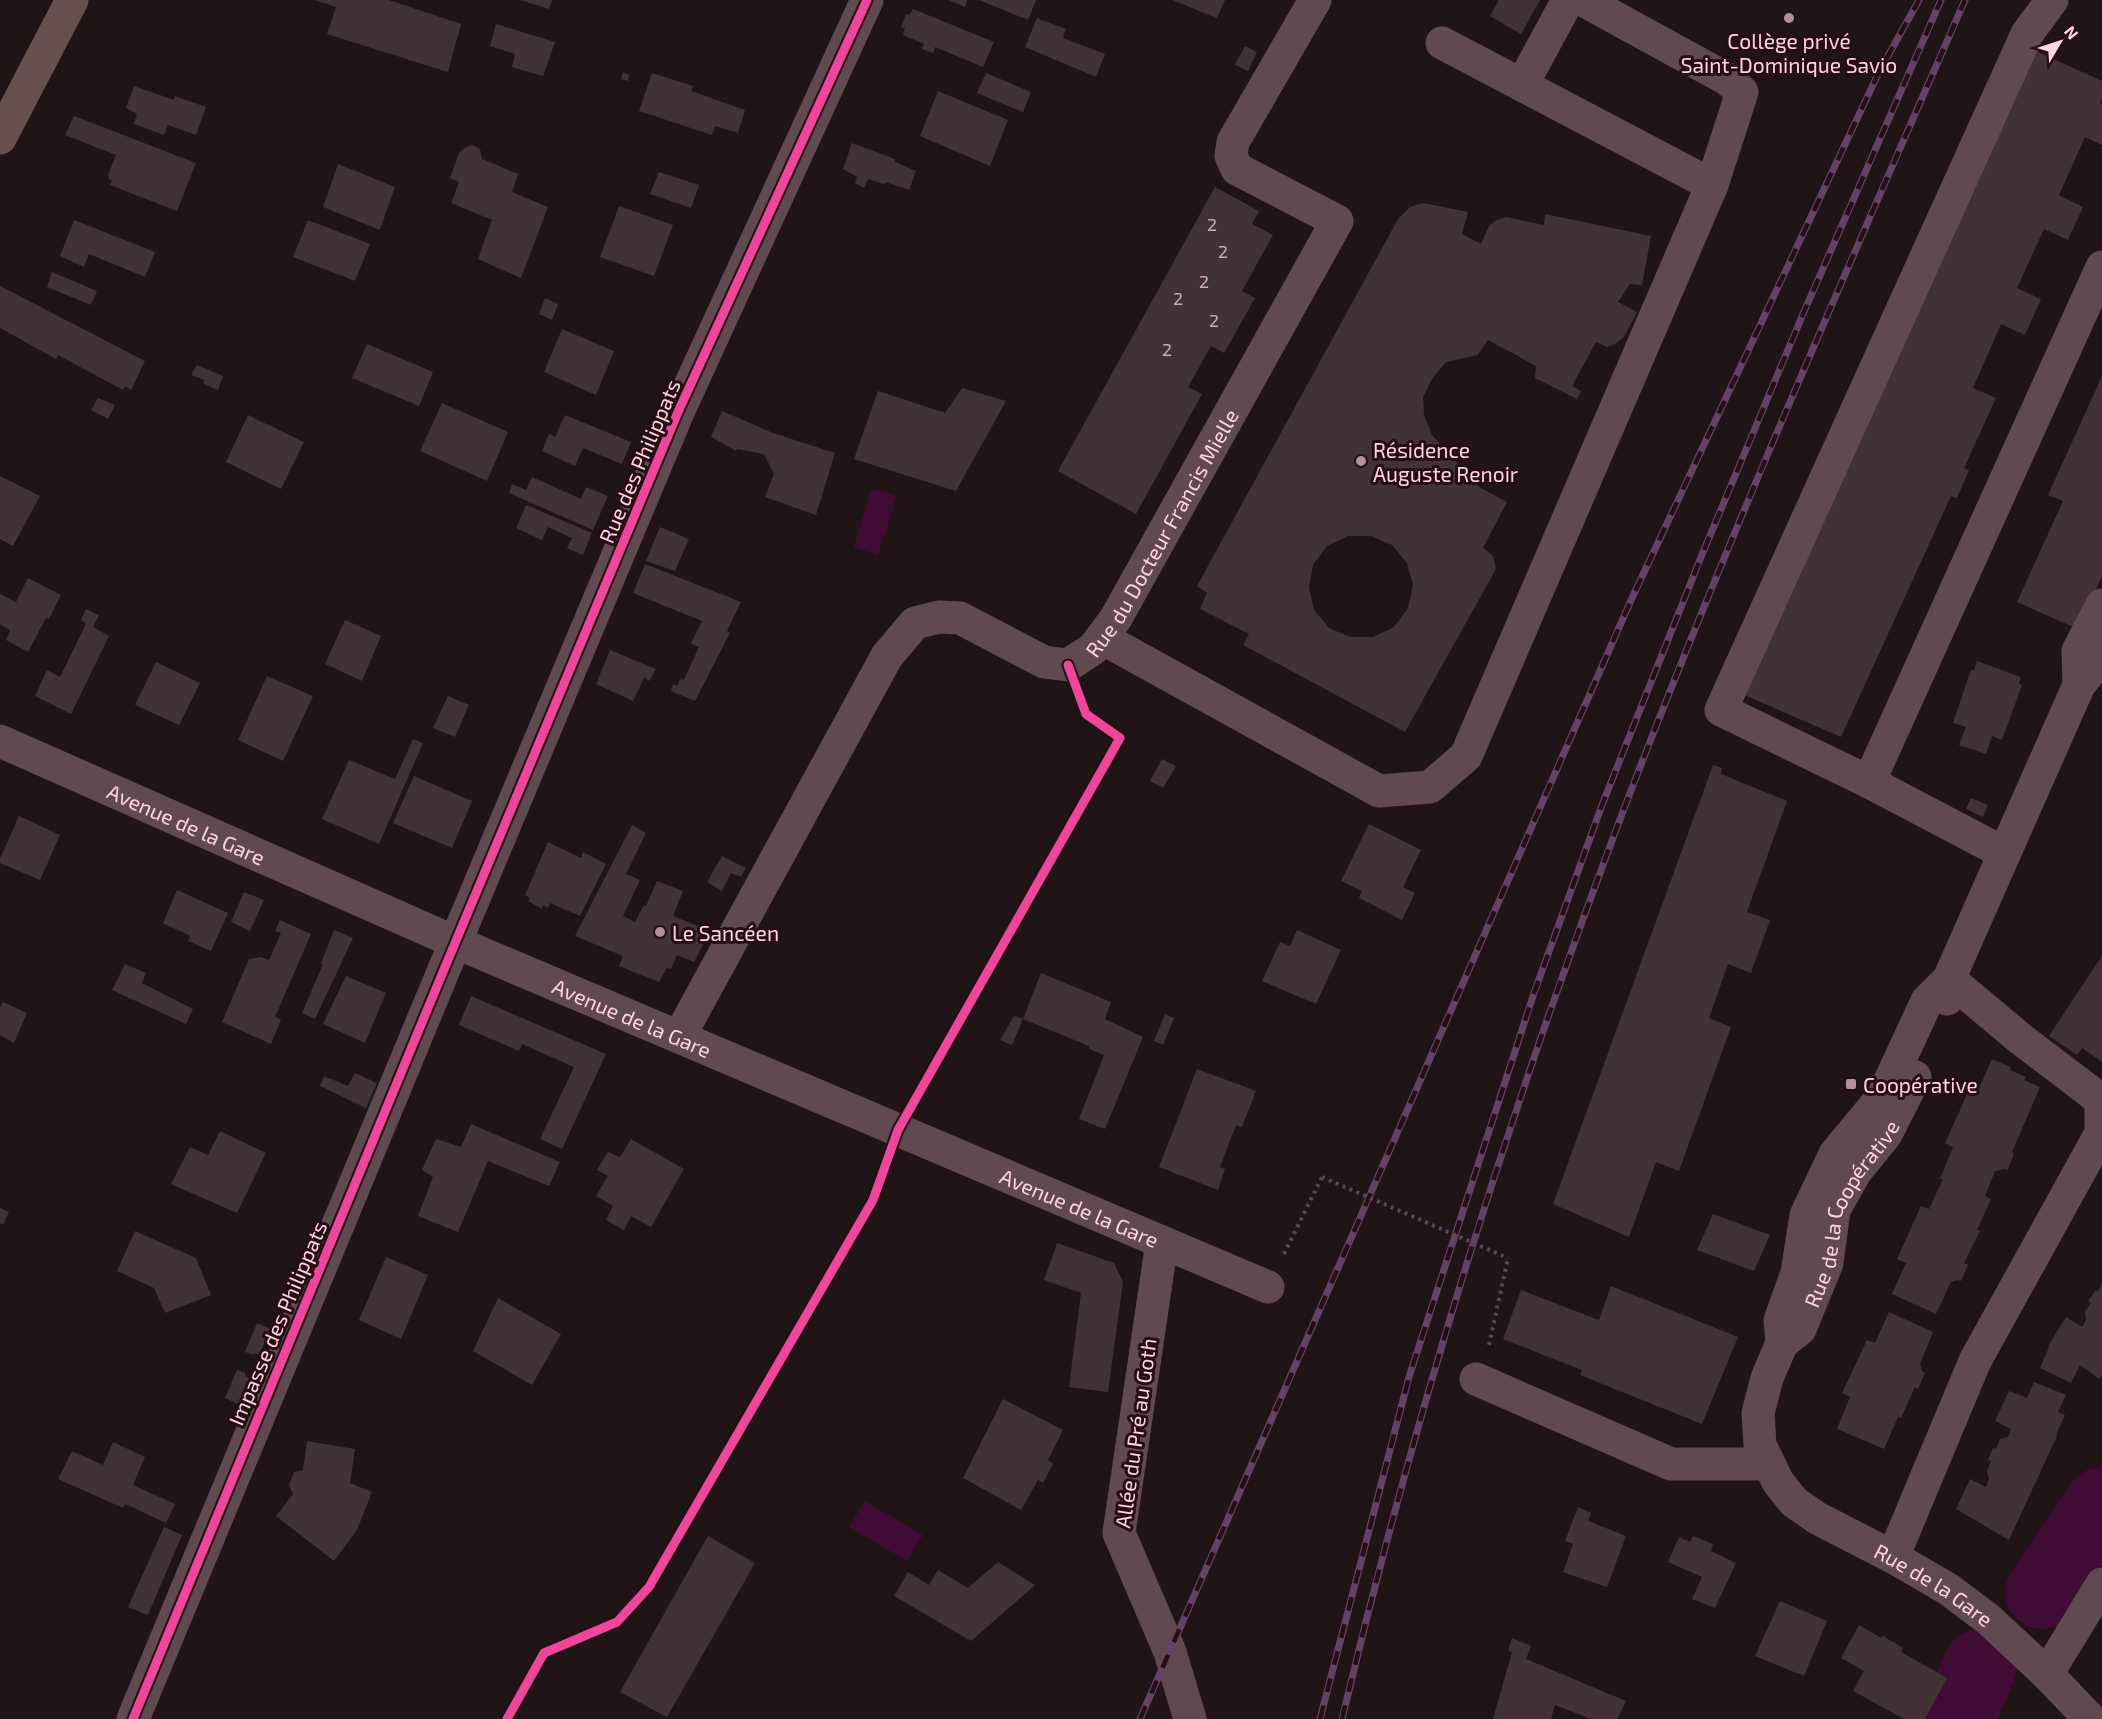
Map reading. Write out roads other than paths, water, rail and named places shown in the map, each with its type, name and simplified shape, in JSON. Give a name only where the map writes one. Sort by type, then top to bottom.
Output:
[{"type":"main road","points":[[0,138],[72,0]]},
{"type":"street","name":"Rue des Philippats","points":[[455,942],[678,412],[867,0]]},
{"type":"street","name":"Rue du Docteur Francis Mielle","points":[[680,1037],[887,656],[915,623],[939,617],[960,618],[1044,662],[1068,665],[1093,649],[1122,608],[1337,222],[1237,169],[1231,156],[1233,142],[1315,0]]},
{"type":"street","points":[[1522,85],[1568,0]]},
{"type":"street","points":[[1102,638],[1379,791],[1430,787],[1466,756],[1712,185],[1742,92],[1727,79],[1583,0]]},
{"type":"street","points":[[2004,853],[1869,782],[1721,710],[2027,34],[2052,0]]},
{"type":"street","points":[[1442,43],[1712,185]]},
{"type":"street","points":[[1869,782],[2102,267]]},
{"type":"street","name":"Rue de la Coopérative","points":[[2079,685],[2078,651],[2102,605]]},
{"type":"street","name":"Rue de la Coopérative","points":[[1769,1464],[1760,1445],[1758,1413],[1767,1378],[1782,1343],[1800,1329],[1827,1263],[1834,1210],[1856,1171],[1887,1134],[1945,1014],[1949,978],[2079,685],[2102,657]]},
{"type":"street","name":"Avenue de la Gare","points":[[0,741],[455,942],[1268,1287]]},
{"type":"street","name":"Impasse des Philippats","points":[[133,1719],[455,942]]},
{"type":"street","points":[[1893,1557],[1975,1361],[2101,1133],[2101,1100],[2022,1040],[1949,978]]},
{"type":"street","name":"Allée du Pré au Goth","points":[[1162,1242],[1119,1533],[1170,1652],[1190,1719]]},
{"type":"street","points":[[1482,1366],[1671,1464],[1769,1464]]},
{"type":"street","name":"Rue de la Gare","points":[[1769,1464],[1778,1482],[1794,1502],[1817,1518],[1893,1557],[1948,1589],[1988,1619],[2047,1674],[2090,1719]]},
{"type":"street","points":[[2047,1674],[2102,1584]]},
{"type":"waterway","points":[[2042,1592],[2102,1504]]},
{"type":"waterway","points":[[1958,1719],[1980,1666]]},
{"type":"railway","points":[[1140,1719],[1632,598],[1879,72],[1919,0]]},
{"type":"railway","points":[[1320,1719],[1409,1377],[1534,993],[1602,805],[1701,557],[1803,314],[1941,0]]},
{"type":"railway","points":[[1342,1719],[1401,1490],[1467,1262],[1503,1149],[1581,925],[1703,609],[1832,304],[1965,0]]},
{"type":"place","name":"Collège privé Saint-Dominique Savio","points":[[1789,18]]},
{"type":"place","name":"Résidence Auguste Renoir","points":[[1361,461]]},
{"type":"place","name":"Le Sancéen","points":[[660,932]]},
{"type":"place","name":"Coopérative","points":[[1851,1084]]}]
